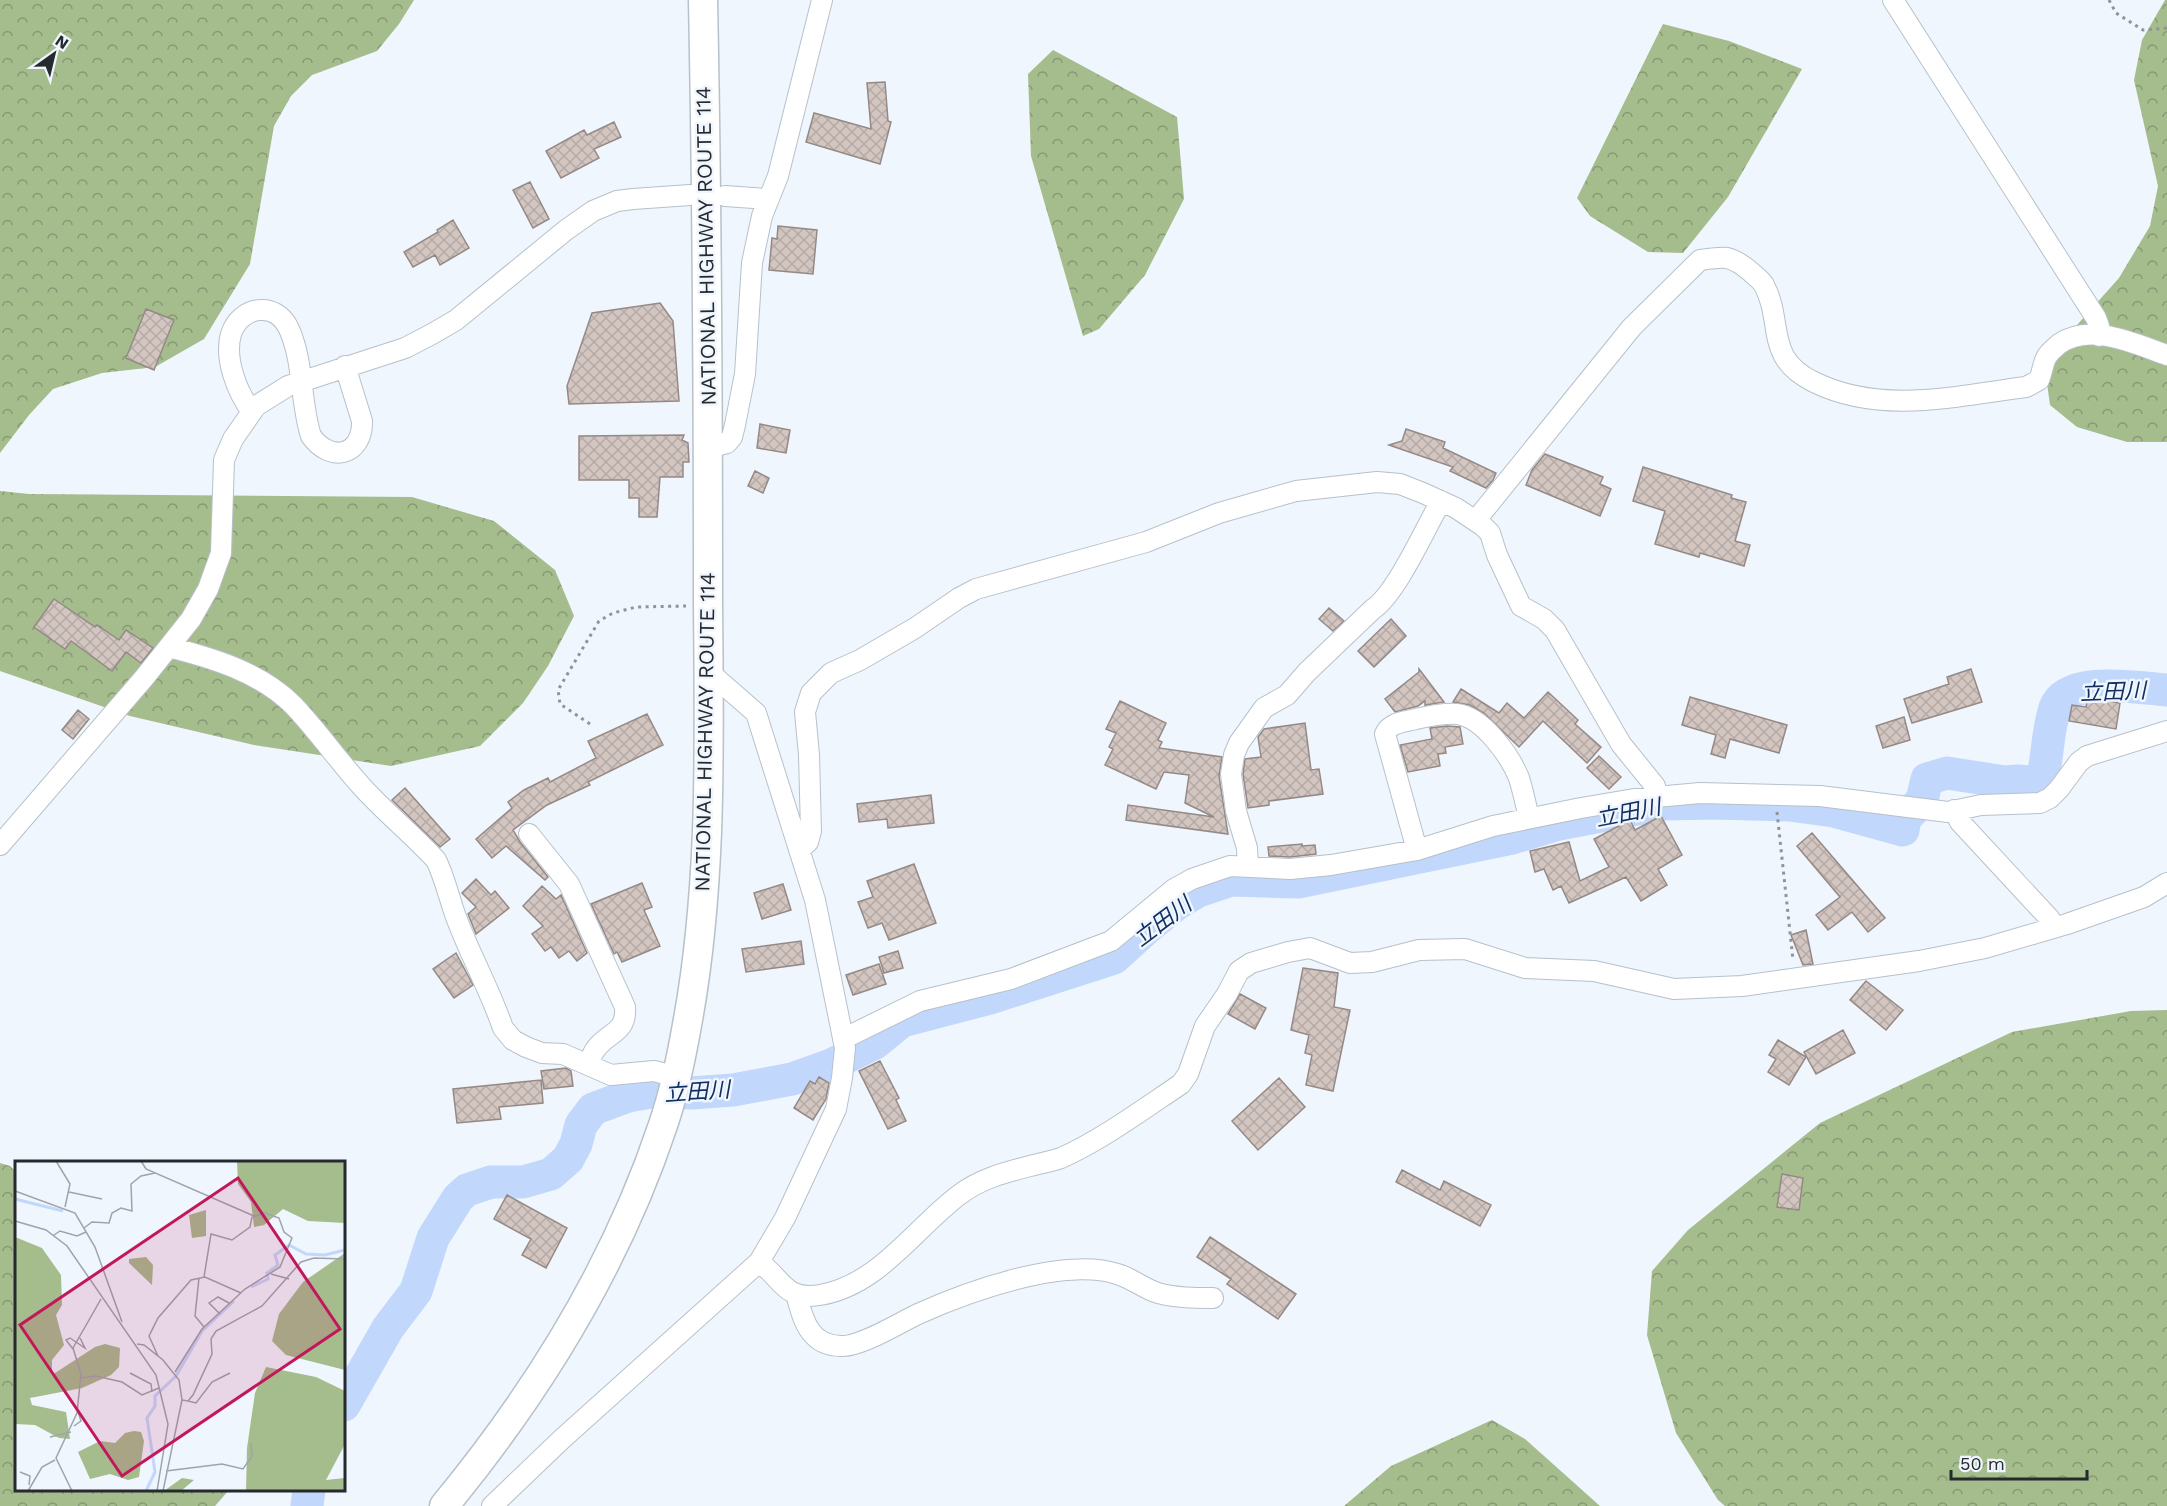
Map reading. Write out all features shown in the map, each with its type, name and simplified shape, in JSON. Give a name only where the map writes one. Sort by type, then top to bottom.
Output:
[{"type":"highway","name":"NATIONAL HIGHWAY ROUTE 114","points":[[444,1506],[553,1358],[590,1295],[626,1220],[663,1125],[677,1077],[698,967],[708,837],[709,672],[708,214],[703,0]]},
{"type":"street","points":[[708,448],[727,443],[732,437],[745,374],[752,263],[762,216],[778,176],[822,0]]},
{"type":"street","points":[[1893,0],[2096,318],[2099,336]]},
{"type":"street","points":[[0,844],[191,619],[216,572],[221,554],[224,460],[233,439],[256,406],[275,393],[301,381],[405,348],[456,320],[566,230],[593,211],[625,200],[690,195]]},
{"type":"street","points":[[725,196],[768,199]]},
{"type":"street","points":[[1476,520],[1632,327],[1700,260],[1727,258],[1740,263],[1763,283],[1778,344],[1793,369],[1813,382],[1842,393],[1894,402],[2026,387],[2040,380],[2046,357],[2060,344],[2067,339],[2084,335],[2122,339],[2167,355]]},
{"type":"street","points":[[252,412],[241,396],[229,355],[231,334],[244,314],[258,309],[269,310],[284,319],[294,346],[311,436],[327,452],[342,453],[354,446],[361,435],[362,421],[345,366]]},
{"type":"street","points":[[799,850],[808,842],[811,831],[809,755],[805,712],[811,693],[831,673],[860,660],[976,589],[1146,542],[1219,513],[1296,490],[1377,482],[1400,484],[1440,501],[1476,520],[1490,533],[1497,555],[1521,606],[1544,619],[1555,630],[1621,744],[1655,786],[1656,797]]},
{"type":"street","points":[[1248,866],[1247,848],[1236,811],[1232,774],[1234,755],[1239,743],[1264,708],[1287,695],[1307,672],[1381,603],[1400,576],[1440,501]]},
{"type":"street","points":[[169,647],[230,666],[263,682],[292,704],[364,789],[436,860],[461,929],[503,1028],[513,1040],[534,1051],[564,1054],[611,1075],[654,1071],[677,1077]]},
{"type":"street","points":[[492,1506],[562,1439],[759,1262],[785,1218],[836,1109],[845,1048],[815,900],[756,713],[709,672]]},
{"type":"street","points":[[1417,850],[1385,734],[1393,724],[1438,714],[1457,714],[1466,716],[1482,726],[1506,754],[1518,776],[1529,818]]},
{"type":"street","points":[[843,1039],[920,1001],[1011,979],[1111,941],[1174,889],[1192,879],[1230,866],[1290,869],[1331,865],[1417,850],[1493,826],[1529,818],[1656,797],[1700,793],[1820,796],[1948,812],[1981,805],[2040,804],[2059,789],[2079,762],[2087,756],[2167,731]]},
{"type":"street","points":[[1953,810],[1960,822],[2055,927]]},
{"type":"street","points":[[529,834],[569,884],[626,1007],[626,1018],[622,1026],[596,1048],[589,1064]]},
{"type":"street","points":[[759,1262],[786,1289],[796,1294],[819,1295],[862,1279],[878,1269],[931,1218],[974,1184],[994,1176],[1057,1160],[1076,1151],[1181,1084],[1188,1074],[1205,1026],[1227,994],[1239,971],[1251,963],[1288,952],[1310,948],[1350,963],[1372,962],[1419,950],[1465,949],[1525,968],[1594,971],[1638,979],[1674,989],[1742,986],[1919,961],[1985,948],[2144,897],[2167,883]]},
{"type":"street","points":[[796,1294],[807,1330],[826,1343],[844,1347],[939,1305],[997,1285],[1047,1272],[1097,1270],[1118,1274],[1156,1293],[1176,1297],[1213,1298]]},
{"type":"path","points":[[2109,0],[2116,13],[2143,30],[2167,28]]},
{"type":"path","points":[[590,724],[560,704],[558,690],[599,621],[613,613],[636,607],[708,606]]},
{"type":"path","points":[[1775,795],[1795,978]]},
{"type":"green space","points":[[0,0],[414,0],[399,24],[377,51],[312,75],[291,96],[274,126],[250,264],[204,339],[155,367],[102,373],[53,389],[29,415],[0,453]]},
{"type":"green space","points":[[2167,0],[2167,442],[2127,442],[2077,427],[2050,405],[2046,376],[2077,325],[2119,278],[2150,226],[2158,186],[2134,80],[2142,40]]},
{"type":"green space","points":[[1663,24],[1729,41],[1802,69],[1728,197],[1683,253],[1648,252],[1590,216],[1577,198]]},
{"type":"green space","points":[[1053,50],[1177,117],[1184,199],[1145,275],[1099,329],[1083,336],[1031,156],[1028,74]]},
{"type":"green space","points":[[0,491],[29,494],[412,497],[494,521],[555,570],[574,616],[548,666],[523,703],[480,746],[391,766],[254,745],[130,716],[0,671]]},
{"type":"green space","points":[[2167,1010],[2167,1506],[1725,1506],[1718,1500],[1676,1433],[1647,1335],[1652,1271],[1688,1230],[1820,1123],[2012,1032],[2131,1011]]},
{"type":"green space","points":[[0,1163],[10,1166],[15,1171],[15,1491],[228,1491],[215,1506],[0,1506]]},
{"type":"green space","points":[[1492,1420],[1525,1439],[1600,1506],[1344,1506],[1391,1466]]},
{"type":"building","points":[[885,82],[888,121],[891,122],[880,164],[806,142],[814,113],[871,129],[867,83]]},
{"type":"building","points":[[614,122],[621,137],[594,149],[599,158],[561,178],[546,151],[584,130],[587,135]]},
{"type":"building","points":[[530,182],[549,219],[533,228],[513,190]]},
{"type":"building","points":[[453,220],[469,248],[440,265],[435,255],[413,267],[404,252],[438,232],[437,230]]},
{"type":"building","points":[[778,226],[817,230],[813,274],[769,270],[772,238],[777,239]]},
{"type":"building","points":[[660,303],[673,321],[679,401],[569,404],[567,386],[592,313]]},
{"type":"building","points":[[146,309],[174,320],[154,370],[126,358]]},
{"type":"building","points":[[760,424],[790,430],[786,453],[757,448]]},
{"type":"building","points":[[1406,429],[1445,442],[1443,448],[1496,473],[1493,480],[1486,488],[1450,471],[1453,467],[1389,445],[1402,441]]},
{"type":"building","points":[[684,435],[682,440],[688,443],[689,462],[683,462],[683,477],[660,477],[657,517],[639,517],[639,498],[629,498],[629,480],[579,480],[579,436]]},
{"type":"building","points":[[1545,454],[1603,477],[1600,484],[1611,489],[1600,516],[1526,485],[1532,470]]},
{"type":"building","points":[[1643,467],[1732,495],[1731,498],[1746,502],[1735,541],[1750,545],[1744,566],[1700,553],[1699,557],[1655,544],[1665,511],[1633,501]]},
{"type":"building","points":[[755,471],[769,478],[763,493],[748,486]]},
{"type":"building","points":[[54,599],[95,627],[97,625],[119,640],[126,630],[153,648],[141,663],[126,652],[112,671],[71,641],[65,649],[34,627]]},
{"type":"building","points":[[1329,608],[1344,621],[1333,631],[1319,619]]},
{"type":"building","points":[[1391,619],[1406,636],[1374,667],[1358,651]]},
{"type":"building","points":[[1419,669],[1444,702],[1425,705],[1425,701],[1418,706],[1395,712],[1385,699],[1419,672]]},
{"type":"building","points":[[1971,669],[1982,702],[1912,723],[1904,699],[1949,684],[1947,677]]},
{"type":"building","points":[[1461,689],[1499,713],[1507,703],[1524,718],[1548,692],[1578,720],[1575,724],[1601,747],[1587,763],[1543,721],[1519,747],[1484,713],[1470,705],[1453,702]]},
{"type":"building","points":[[1690,697],[1787,725],[1779,753],[1730,739],[1725,758],[1711,754],[1716,735],[1682,725]]},
{"type":"building","points":[[2088,697],[2120,703],[2116,729],[2069,721],[2072,705],[2086,707]]},
{"type":"building","points":[[1120,701],[1166,723],[1158,740],[1162,742],[1159,748],[1222,757],[1219,776],[1228,834],[1126,820],[1128,805],[1214,817],[1185,803],[1189,775],[1164,772],[1156,789],[1105,765],[1113,749],[1109,747],[1116,733],[1106,729]]},
{"type":"building","points":[[78,710],[89,719],[73,739],[62,730]]},
{"type":"building","points":[[647,714],[663,745],[588,782],[590,785],[547,805],[513,830],[548,877],[545,880],[506,846],[492,858],[476,839],[512,808],[508,802],[524,790],[548,778],[550,782],[596,758],[588,741]]},
{"type":"building","points":[[1904,717],[1910,740],[1883,748],[1876,726]]},
{"type":"building","points":[[1305,723],[1311,770],[1319,769],[1323,794],[1269,801],[1269,805],[1248,808],[1243,774],[1245,759],[1261,757],[1258,737],[1264,729]]},
{"type":"building","points":[[1460,727],[1463,744],[1445,747],[1446,753],[1438,754],[1440,766],[1408,772],[1400,745],[1432,739],[1430,728]]},
{"type":"building","points":[[1599,756],[1621,777],[1609,789],[1587,768]]},
{"type":"building","points":[[405,788],[450,839],[440,847],[392,800]]},
{"type":"building","points":[[931,795],[934,823],[888,828],[887,819],[859,822],[857,804]]},
{"type":"building","points":[[1661,816],[1682,855],[1658,869],[1667,885],[1641,901],[1626,877],[1569,903],[1561,886],[1553,890],[1544,869],[1535,872],[1530,851],[1569,842],[1580,881],[1609,867],[1594,839],[1630,820],[1635,830]]},
{"type":"building","points":[[1812,833],[1885,918],[1868,932],[1852,912],[1828,930],[1816,915],[1840,897],[1797,846]]},
{"type":"building","points":[[1302,844],[1302,846],[1315,845],[1316,854],[1290,857],[1269,856],[1268,847]]},
{"type":"building","points":[[914,864],[936,923],[889,940],[882,923],[868,928],[858,902],[873,897],[867,881]]},
{"type":"building","points":[[476,879],[491,895],[495,891],[509,908],[476,934],[468,914],[476,907],[462,893]]},
{"type":"building","points":[[642,883],[652,907],[644,910],[660,946],[622,962],[617,952],[614,954],[591,904]]},
{"type":"building","points":[[783,884],[791,910],[762,919],[754,893]]},
{"type":"building","points":[[542,886],[556,899],[561,895],[587,953],[577,961],[569,951],[559,958],[551,947],[545,951],[532,934],[543,926],[523,906]]},
{"type":"building","points":[[1806,930],[1813,964],[1803,965],[1791,935]]},
{"type":"building","points":[[801,941],[804,964],[746,972],[742,949]]},
{"type":"building","points":[[898,951],[903,968],[884,973],[879,957]]},
{"type":"building","points":[[456,953],[473,985],[454,998],[433,969]]},
{"type":"building","points":[[879,964],[886,984],[853,995],[846,975]]},
{"type":"building","points":[[1303,968],[1338,973],[1334,1007],[1350,1010],[1333,1091],[1306,1085],[1312,1055],[1305,1053],[1309,1035],[1291,1030]]},
{"type":"building","points":[[1866,981],[1903,1010],[1886,1030],[1850,1000]]},
{"type":"building","points":[[1240,994],[1266,1008],[1255,1029],[1228,1014]]},
{"type":"building","points":[[1843,1030],[1855,1053],[1816,1074],[1804,1052]]},
{"type":"building","points":[[1778,1040],[1806,1057],[1789,1085],[1768,1072],[1776,1059],[1769,1055]]},
{"type":"building","points":[[880,1061],[899,1098],[896,1100],[906,1121],[888,1129],[859,1071]]},
{"type":"building","points":[[566,1068],[571,1071],[573,1086],[544,1089],[541,1071]]},
{"type":"building","points":[[819,1077],[829,1083],[826,1099],[813,1120],[794,1108],[810,1081],[815,1084]]},
{"type":"building","points":[[1279,1078],[1305,1107],[1258,1150],[1232,1121]]},
{"type":"building","points":[[541,1080],[543,1103],[499,1107],[501,1119],[457,1123],[453,1089]]},
{"type":"building","points":[[1402,1170],[1440,1190],[1444,1181],[1491,1205],[1480,1226],[1396,1182]]},
{"type":"building","points":[[1782,1174],[1803,1178],[1799,1210],[1777,1207]]},
{"type":"building","points":[[507,1195],[567,1228],[546,1268],[522,1255],[531,1239],[494,1219]]},
{"type":"building","points":[[1210,1237],[1296,1294],[1278,1319],[1227,1284],[1231,1279],[1197,1257]]},
{"type":"waterway","name":"立田川","points":[[345,1403],[388,1328],[416,1291],[433,1238],[458,1198],[467,1190],[491,1182],[523,1182],[551,1174],[568,1159],[576,1144],[581,1125],[593,1109],[628,1096],[651,1092],[691,1093],[733,1090],[792,1079],[831,1065],[875,1043],[902,1021],[990,998],[1114,958],[1178,903],[1198,891],[1231,880],[1298,882],[1512,838],[1559,824],[1664,804],[1789,805],[1834,811],[1903,830],[1905,819],[1922,800],[1927,779],[1947,773],[2005,782],[2037,783],[2042,781],[2055,708],[2062,698],[2074,691],[2105,686],[2167,690]]},
{"type":"waterway","name":"立田川","points":[[307,1506],[309,1491]]}]
